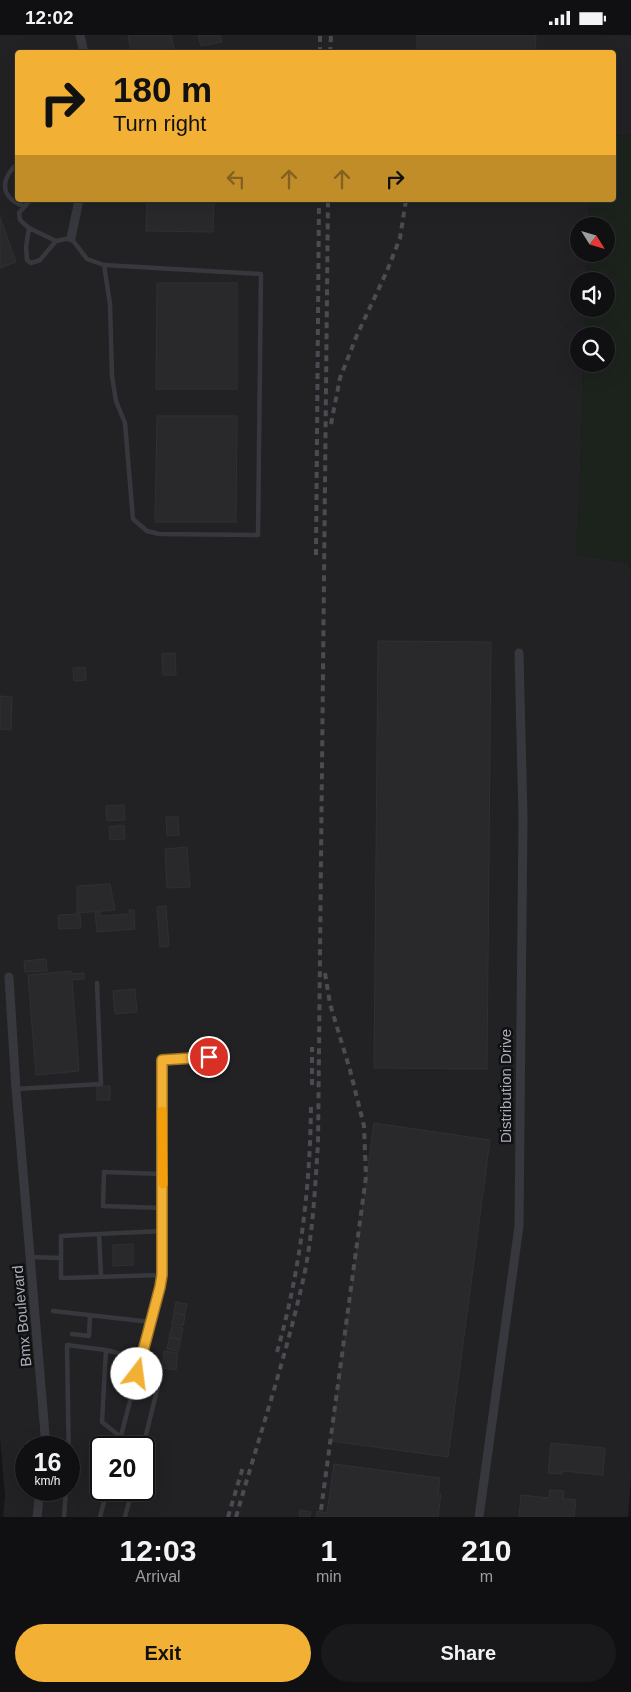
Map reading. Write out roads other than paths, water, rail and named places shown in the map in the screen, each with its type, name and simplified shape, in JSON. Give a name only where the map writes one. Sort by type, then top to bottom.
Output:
[{"type":"street","points":[[80,35],[83,50]]},
{"type":"street","points":[[71,238],[79,202]]},
{"type":"street","name":"Distribution Drive","points":[[479,1517],[519,1226],[522,818],[519,653]]},
{"type":"street","name":"Bmx Boulevard","points":[[8,977],[45,1436]]},
{"type":"street","points":[[37,1517],[39,1501]]},
{"type":"lane","points":[[15,165],[8,171],[4,187],[8,198],[13,203],[23,207]]},
{"type":"lane","points":[[28,202],[19,213],[20,220],[29,228],[56,241],[71,238],[87,259],[104,265],[261,274],[258,535],[159,534],[147,531],[133,519],[130,507],[125,423],[116,401],[112,376],[110,304],[104,265]]},
{"type":"lane","points":[[29,228],[26,247],[30,263],[38,261],[56,241]]},
{"type":"lane","points":[[16,1089],[101,1084],[97,983]]},
{"type":"lane","points":[[121,1436],[162,1275],[162,1060],[209,1057]]},
{"type":"lane","points":[[163,1174],[104,1172],[103,1206],[163,1208]]},
{"type":"lane","points":[[162,1231],[61,1236],[62,1278],[162,1275]]},
{"type":"lane","points":[[99,1234],[101,1276]]},
{"type":"lane","points":[[31,1257],[61,1258]]},
{"type":"lane","points":[[53,1311],[151,1322]]},
{"type":"lane","points":[[72,1334],[89,1336],[90,1315]]},
{"type":"lane","points":[[68,1436],[67,1345],[106,1350],[141,1359],[160,1378],[146,1436]]},
{"type":"lane","points":[[106,1350],[102,1422],[120,1436]]},
{"type":"lane","points":[[64,1517],[65,1501]]},
{"type":"lane","points":[[100,1517],[104,1501]]},
{"type":"lane","points":[[125,1517],[129,1501]]},
{"type":"railway","points":[[320,35],[320,50]]},
{"type":"railway","points":[[330,50],[331,35]]},
{"type":"railway","points":[[316,555],[319,202]]},
{"type":"railway","points":[[236,1517],[281,1367],[297,1306],[312,1227],[316,1177],[318,1144],[328,202]]},
{"type":"railway","points":[[331,424],[340,378],[400,238],[406,202]]},
{"type":"railway","points":[[321,1510],[366,1177],[364,1126],[350,1070],[330,1004],[325,973]]},
{"type":"railway","points":[[312,1047],[312,1085]]},
{"type":"railway","points":[[277,1352],[298,1261],[306,1200],[311,1107]]},
{"type":"railway","points":[[228,1517],[243,1467]]}]
